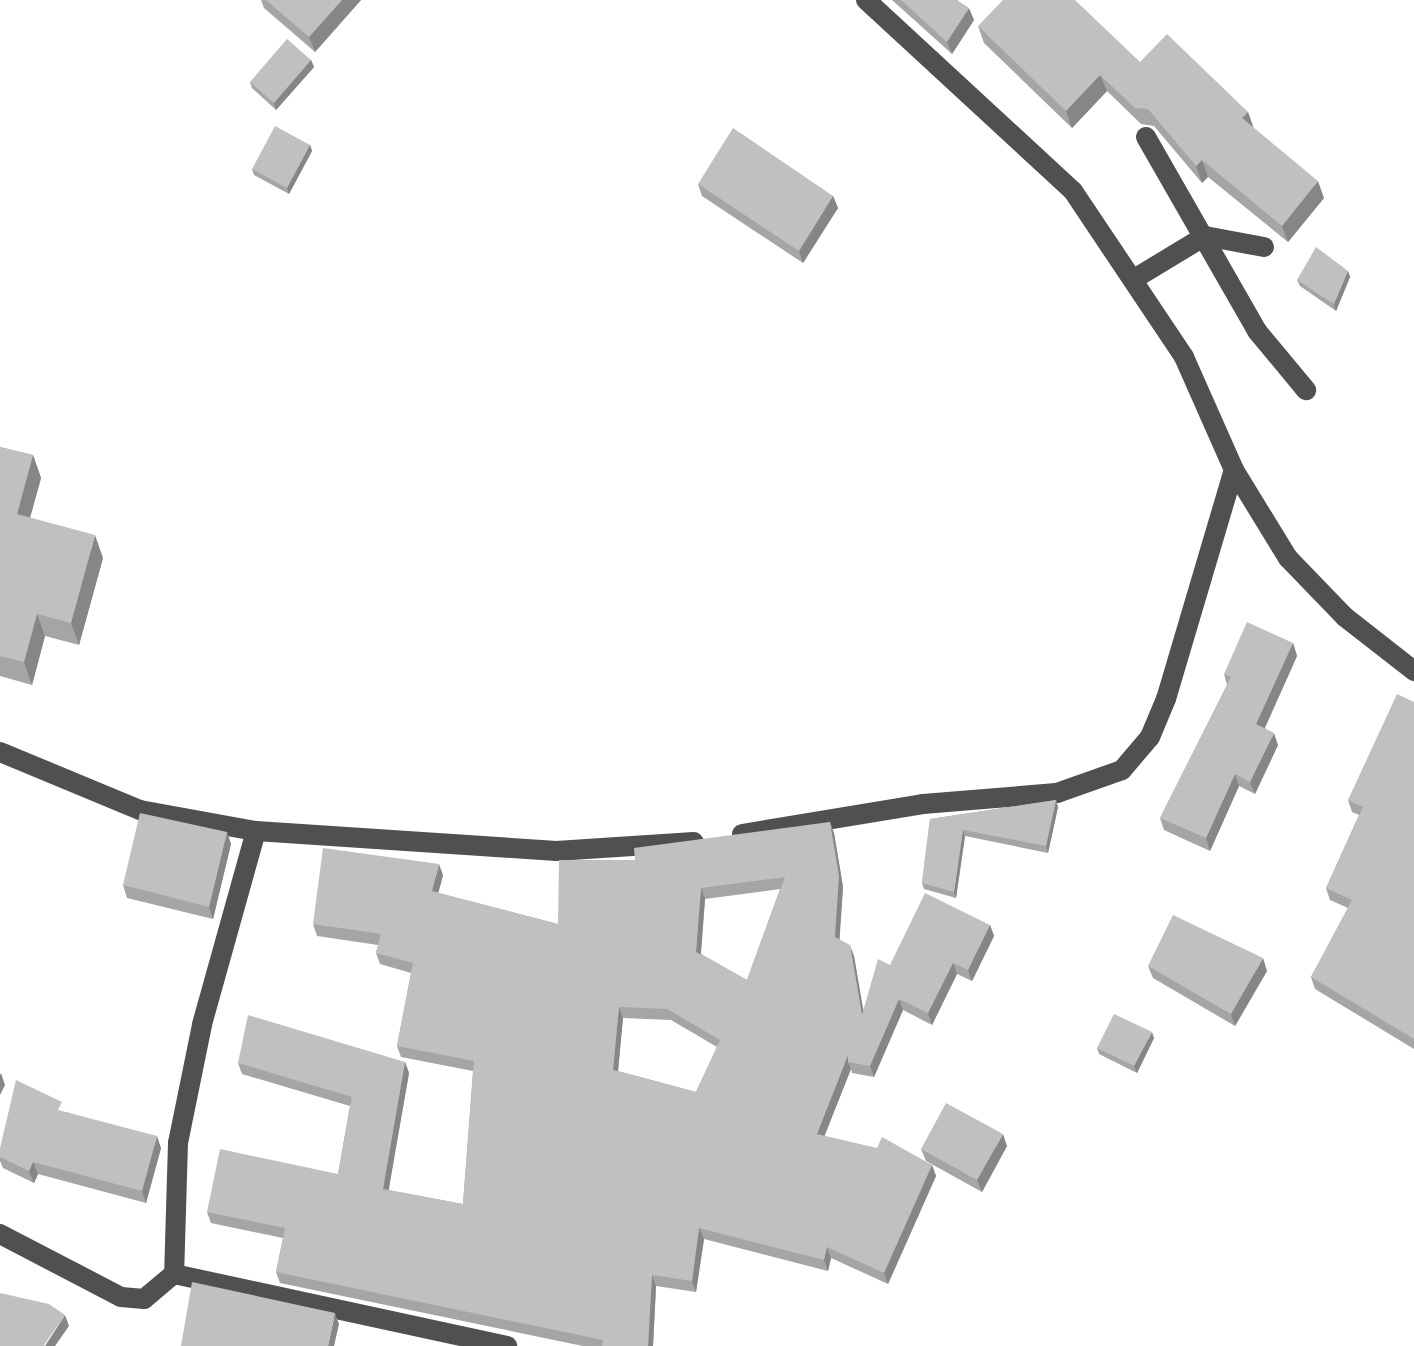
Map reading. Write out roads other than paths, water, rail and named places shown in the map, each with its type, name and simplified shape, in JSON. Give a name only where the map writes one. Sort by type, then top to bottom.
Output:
[{"type":"street","points":[[866,0],[1073,191],[1184,357],[1234,470],[1288,558],[1346,618],[1414,670]]},
{"type":"street","points":[[1146,137],[1257,331],[1306,390]]},
{"type":"street","points":[[1134,279],[1205,236],[1264,247]]},
{"type":"street","points":[[0,752],[140,810],[256,831],[556,851],[701,841],[922,804],[1085,788],[1122,770],[1150,737],[1234,470]]},
{"type":"street","points":[[0,1234],[90,1286],[121,1297],[144,1299],[174,1274],[178,1143],[202,1025],[256,831]]},
{"type":"street","points":[[174,1274],[507,1346]]}]
